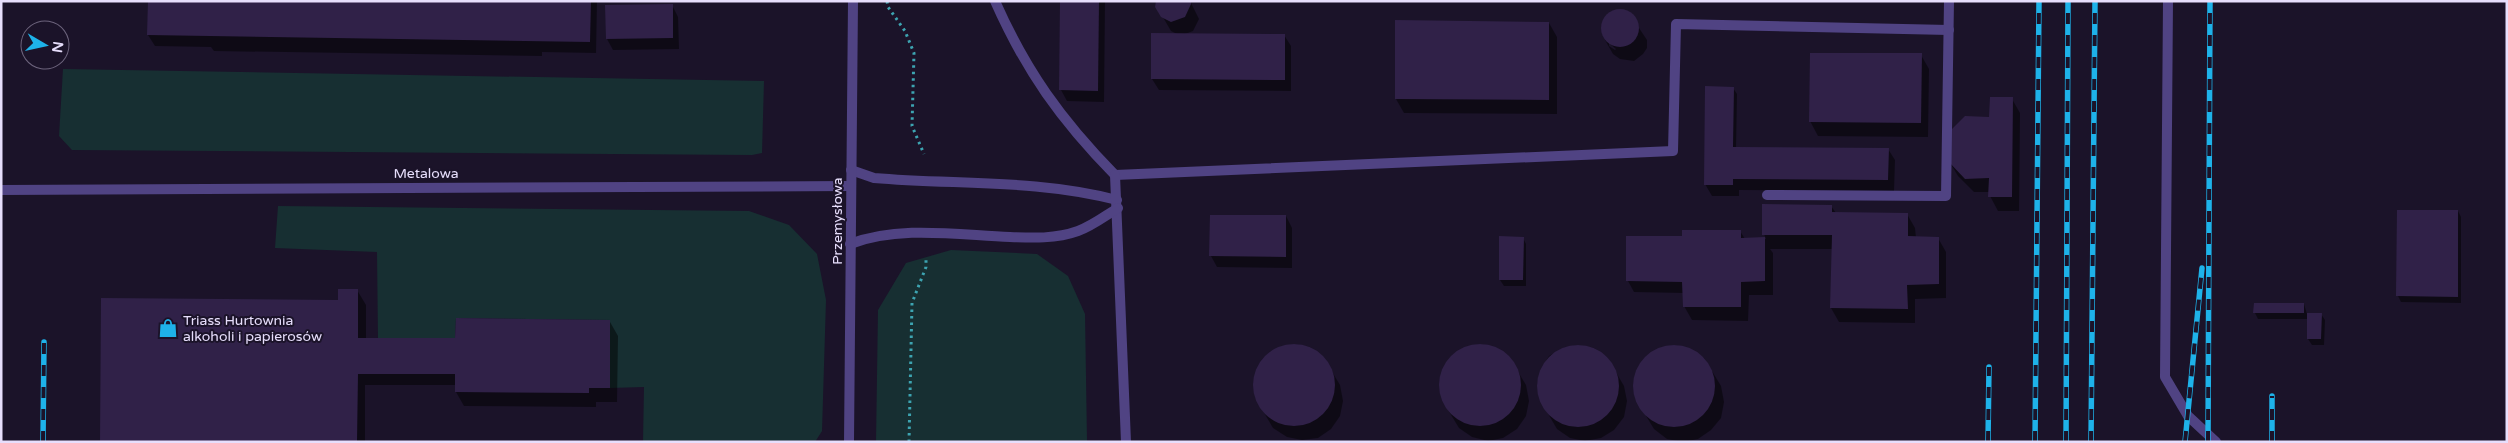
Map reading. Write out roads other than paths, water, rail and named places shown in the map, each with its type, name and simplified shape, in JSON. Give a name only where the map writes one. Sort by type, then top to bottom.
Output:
[{"type":"street","name":"Przemysłowa","points":[[849,442],[853,1]]},
{"type":"street","points":[[995,1],[1007,28],[1040,88],[1071,127],[1115,174],[1118,204],[1126,442]]},
{"type":"street","points":[[1767,195],[1946,196],[1949,1]]},
{"type":"street","points":[[2168,1],[2166,377],[2188,416],[2216,442]]},
{"type":"street","points":[[1115,174],[1673,151],[1676,24],[1948,30]]},
{"type":"street","points":[[851,170],[874,178],[1038,186],[1074,190],[1118,204]]},
{"type":"street","name":"Metalowa","points":[[1,190],[850,186]]},
{"type":"street","points":[[850,244],[870,236],[898,233],[1036,238],[1062,235],[1079,231],[1118,204]]},
{"type":"railway","points":[[2035,442],[2039,1]]},
{"type":"railway","points":[[2066,442],[2068,1]]},
{"type":"railway","points":[[2091,442],[2095,1]]},
{"type":"railway","points":[[2208,442],[2210,1]]},
{"type":"railway","points":[[2185,442],[2202,268]]},
{"type":"railway","points":[[43,442],[44,342]]},
{"type":"railway","points":[[1988,442],[1989,367]]},
{"type":"railway","points":[[2272,396],[2272,442]]},
{"type":"place","name":"Triass Hurtownia alkoholi i papierosów","points":[[168,328]]}]
